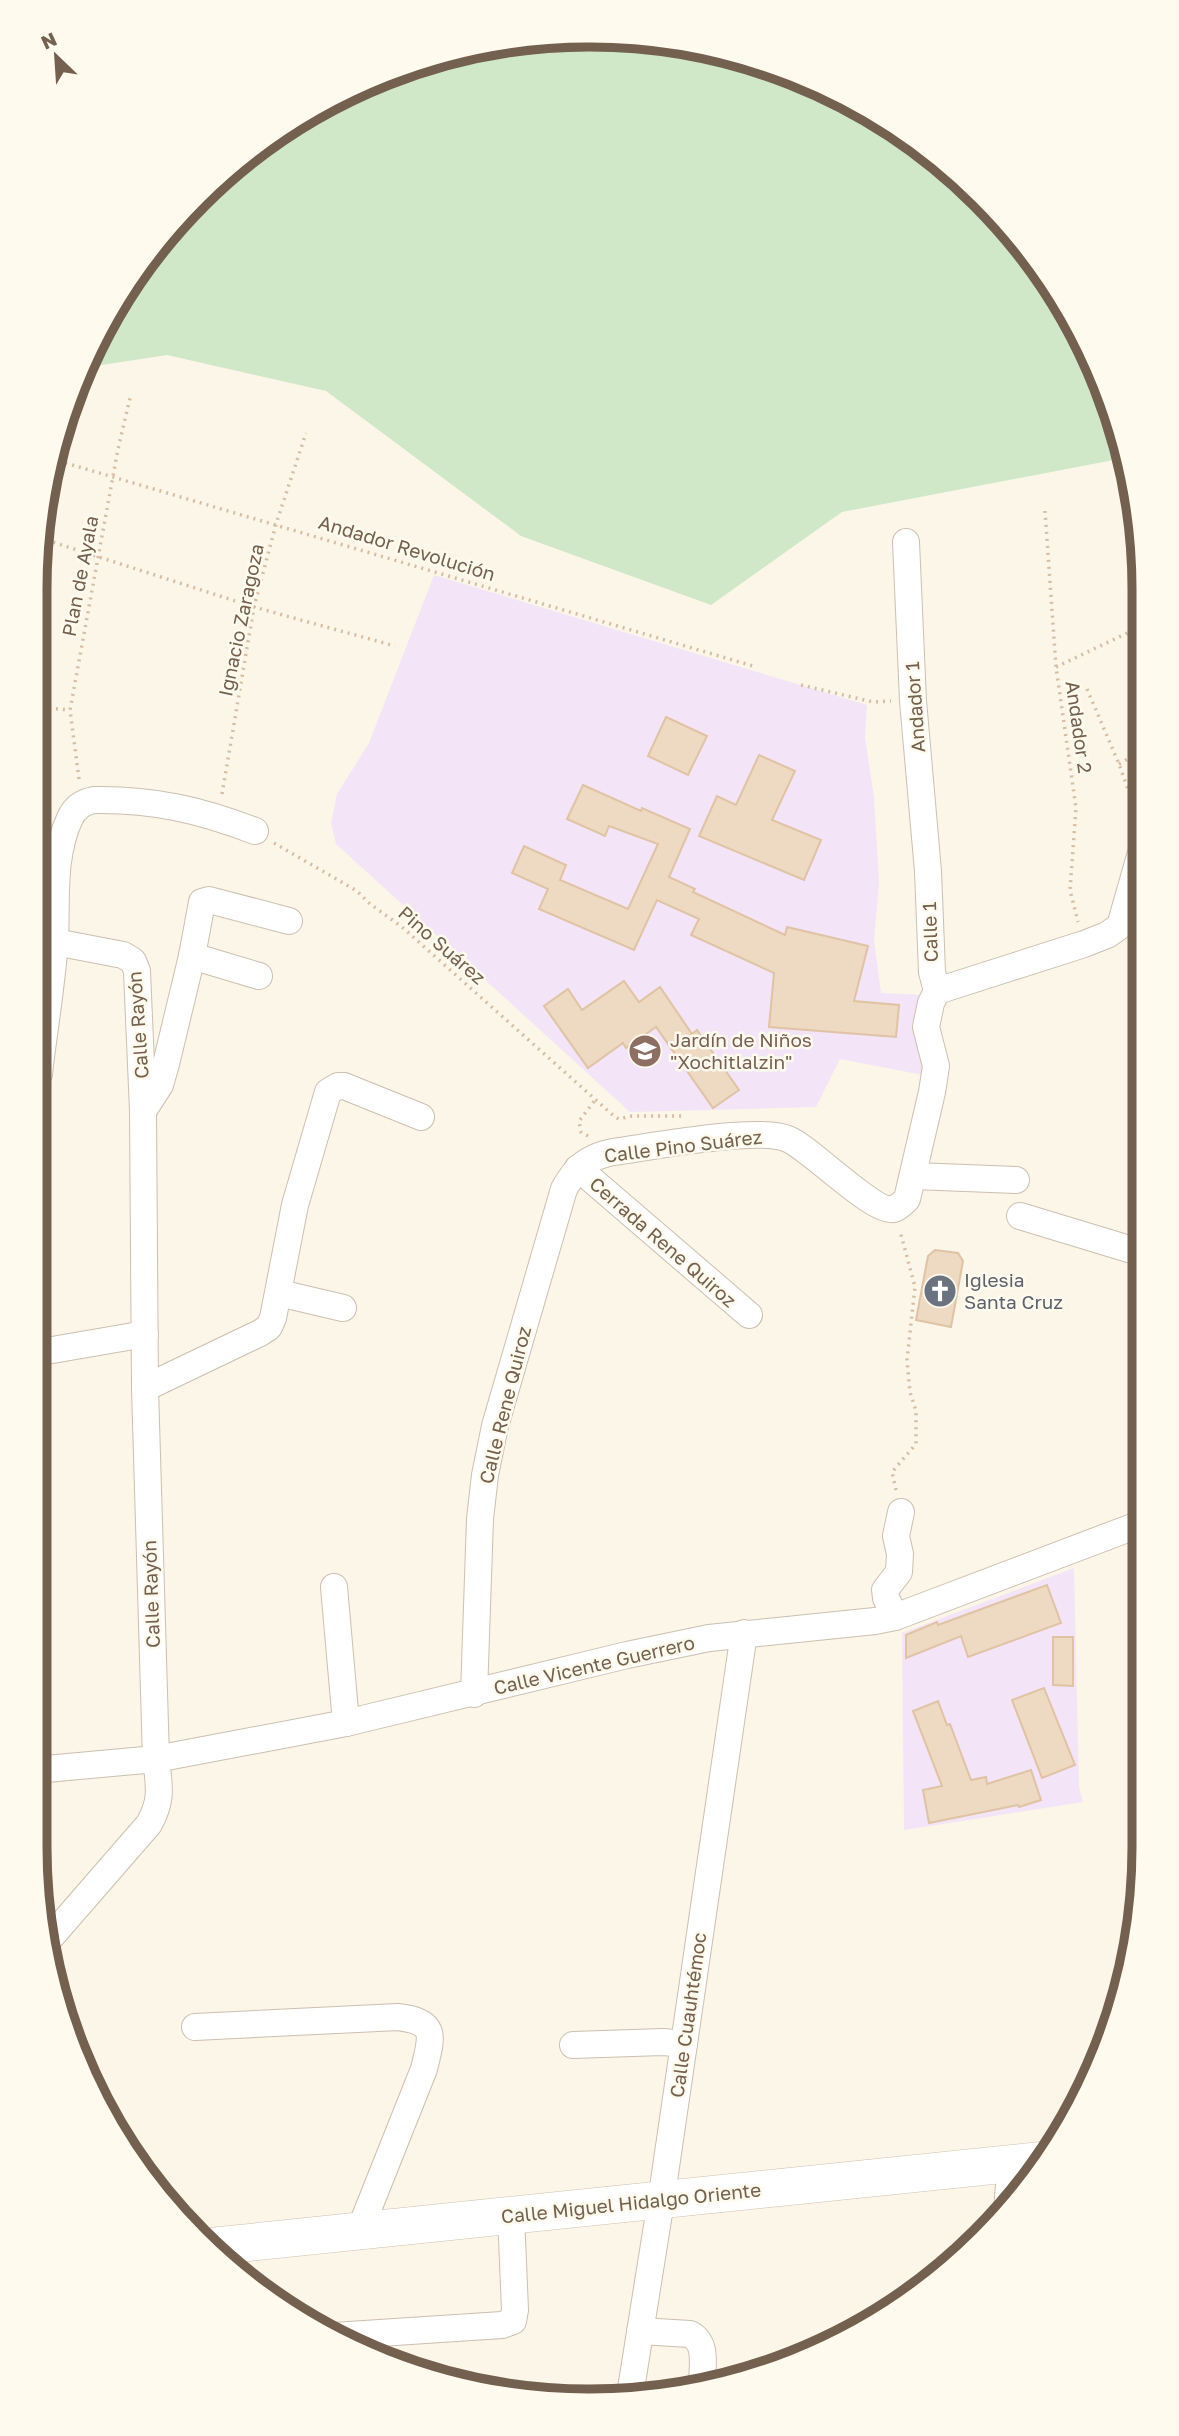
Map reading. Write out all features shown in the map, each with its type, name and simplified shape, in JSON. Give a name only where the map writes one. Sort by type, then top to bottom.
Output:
[{"type":"street","name":"Andador 1","points":[[906,542],[913,701],[928,871]]},
{"type":"street","points":[[47,972],[55,942],[57,871],[48,846],[75,809],[94,800],[147,801],[218,817],[255,831]]},
{"type":"street","name":"Calle 1","points":[[928,871],[932,972],[937,991]]},
{"type":"street","points":[[894,1209],[907,1199],[914,1176],[936,1066],[926,1027],[931,1003],[937,991],[1107,935],[1120,926],[1132,884]]},
{"type":"street","name":"Calle Rayón","points":[[143,1111],[160,1085],[192,956],[200,905],[209,900],[289,921]]},
{"type":"street","name":"Calle Rayón","points":[[55,942],[123,955],[135,964],[138,971],[143,1111],[145,1388],[156,1759],[160,1793],[158,1808],[149,1824],[55,1933]]},
{"type":"street","points":[[192,956],[259,976]]},
{"type":"street","points":[[145,1388],[270,1327],[295,1205],[328,1091],[344,1086],[421,1117]]},
{"type":"street","name":"Calle Pino Suárez","points":[[578,1168],[597,1155],[613,1152],[739,1135],[779,1136],[802,1147],[876,1203],[887,1209],[894,1209]]},
{"type":"street","name":"Cerrada Rene Quiroz","points":[[578,1168],[749,1315]]},
{"type":"street","name":"Calle Rene Quiroz","points":[[474,1694],[480,1519],[485,1475],[495,1426],[564,1189],[578,1168]]},
{"type":"street","points":[[914,1176],[1016,1180]]},
{"type":"street","points":[[1020,1216],[1132,1250]]},
{"type":"street","points":[[279,1293],[343,1308]]},
{"type":"street","points":[[47,1351],[145,1334]]},
{"type":"street","points":[[895,1617],[885,1590],[899,1572],[900,1554],[896,1536],[901,1512]]},
{"type":"street","name":"Calle Vicente Guerrero","points":[[47,1769],[156,1759],[346,1723],[664,1647],[744,1633],[895,1617],[1132,1527]]},
{"type":"street","points":[[334,1587],[346,1723]]},
{"type":"street","name":"Calle Cuauhtémoc","points":[[632,2387],[744,1633]]},
{"type":"street","points":[[195,2027],[398,2017],[425,2024],[431,2042],[424,2069],[359,2232]]},
{"type":"street","points":[[573,2045],[684,2044]]},
{"type":"street","name":"Calle Miguel Hidalgo Oriente","points":[[223,2245],[1029,2161]]},
{"type":"street","points":[[373,2343],[502,2325],[513,2321],[515,2311],[511,2215]]},
{"type":"street","points":[[640,2331],[690,2334],[697,2338],[702,2346],[702,2376]]},
{"type":"path","name":"Plan de Ayala","points":[[86,802],[76,769],[70,710],[130,398]]},
{"type":"path","name":"Ignacio Zaragoza","points":[[218,817],[254,607],[276,524],[306,433]]},
{"type":"path","name":"Andador Revolución","points":[[63,463],[752,666]]},
{"type":"path","name":"Andador 2","points":[[1045,511],[1056,667],[1076,808],[1070,890],[1084,944]]},
{"type":"path","points":[[50,541],[254,607],[395,646]]},
{"type":"path","points":[[1056,667],[1092,652],[1132,630]]},
{"type":"path","points":[[801,685],[873,702],[913,701]]},
{"type":"path","points":[[1087,689],[1132,801]]},
{"type":"path","points":[[47,708],[70,710]]},
{"type":"path","points":[[1119,764],[1132,757]]},
{"type":"path","name":"Pino Suárez","points":[[255,831],[357,891],[402,927],[615,1117],[625,1117]]},
{"type":"path","points":[[596,1099],[579,1121],[579,1126],[581,1132],[613,1152]]},
{"type":"path","points":[[894,1209],[915,1287],[907,1360],[910,1392],[916,1412],[916,1444],[892,1472],[901,1512]]},
{"type":"shaded area","points":[[434,575],[867,705],[865,737],[874,797],[879,883],[874,940],[881,993],[922,995],[923,1075],[840,1059],[816,1107],[630,1112],[336,844],[331,823],[337,794],[369,743]]},
{"type":"shaded area","points":[[1074,1568],[1079,1787],[1083,1802],[904,1830],[902,1633]]},
{"type":"green space","points":[[554,48],[625,48],[695,58],[764,76],[829,103],[861,120],[920,159],[973,206],[1020,259],[1040,288],[1076,350],[1103,415],[1115,460],[842,512],[711,605],[521,536],[326,391],[167,355],[96,366],[120,318],[159,259],[206,206],[259,159],[288,139],[350,103],[415,76],[449,66]]},
{"type":"building","points":[[666,717],[707,736],[688,775],[648,756]]},
{"type":"building","points":[[759,755],[795,771],[772,820],[821,840],[804,880],[699,836],[717,796],[736,805]]},
{"type":"building","points":[[583,785],[690,829],[669,877],[695,889],[693,892],[785,935],[787,927],[868,946],[854,1001],[899,1005],[896,1037],[769,1027],[774,973],[691,935],[699,919],[657,900],[634,950],[539,909],[548,889],[512,873],[524,846],[566,865],[560,880],[628,909],[658,844],[609,826],[605,836],[567,819]]},
{"type":"building","points":[[624,981],[639,1002],[660,987],[692,1034],[697,1030],[739,1090],[713,1108],[656,1027],[626,1048],[623,1043],[588,1068],[544,1006],[568,989],[582,1010]]},
{"type":"building","name":"Iglesia Santa Cruz","points":[[935,1250],[958,1253],[963,1261],[951,1327],[916,1320],[928,1256]]},
{"type":"building","points":[[1047,1585],[1061,1623],[968,1657],[961,1636],[906,1658],[906,1635]]},
{"type":"building","points":[[1053,1637],[1073,1637],[1073,1686],[1053,1685]]},
{"type":"building","points":[[1044,1688],[1075,1765],[1042,1778],[1012,1700]]},
{"type":"building","points":[[938,1701],[947,1725],[950,1724],[971,1780],[986,1777],[987,1784],[1031,1770],[1041,1800],[1019,1807],[1018,1805],[929,1823],[923,1790],[942,1786],[913,1711]]},
{"type":"place","name":"Jardín de Niños \"Xochitlalzin\"","points":[[645,1051]]},
{"type":"place","name":"Iglesia Santa Cruz","points":[[940,1291]]}]
